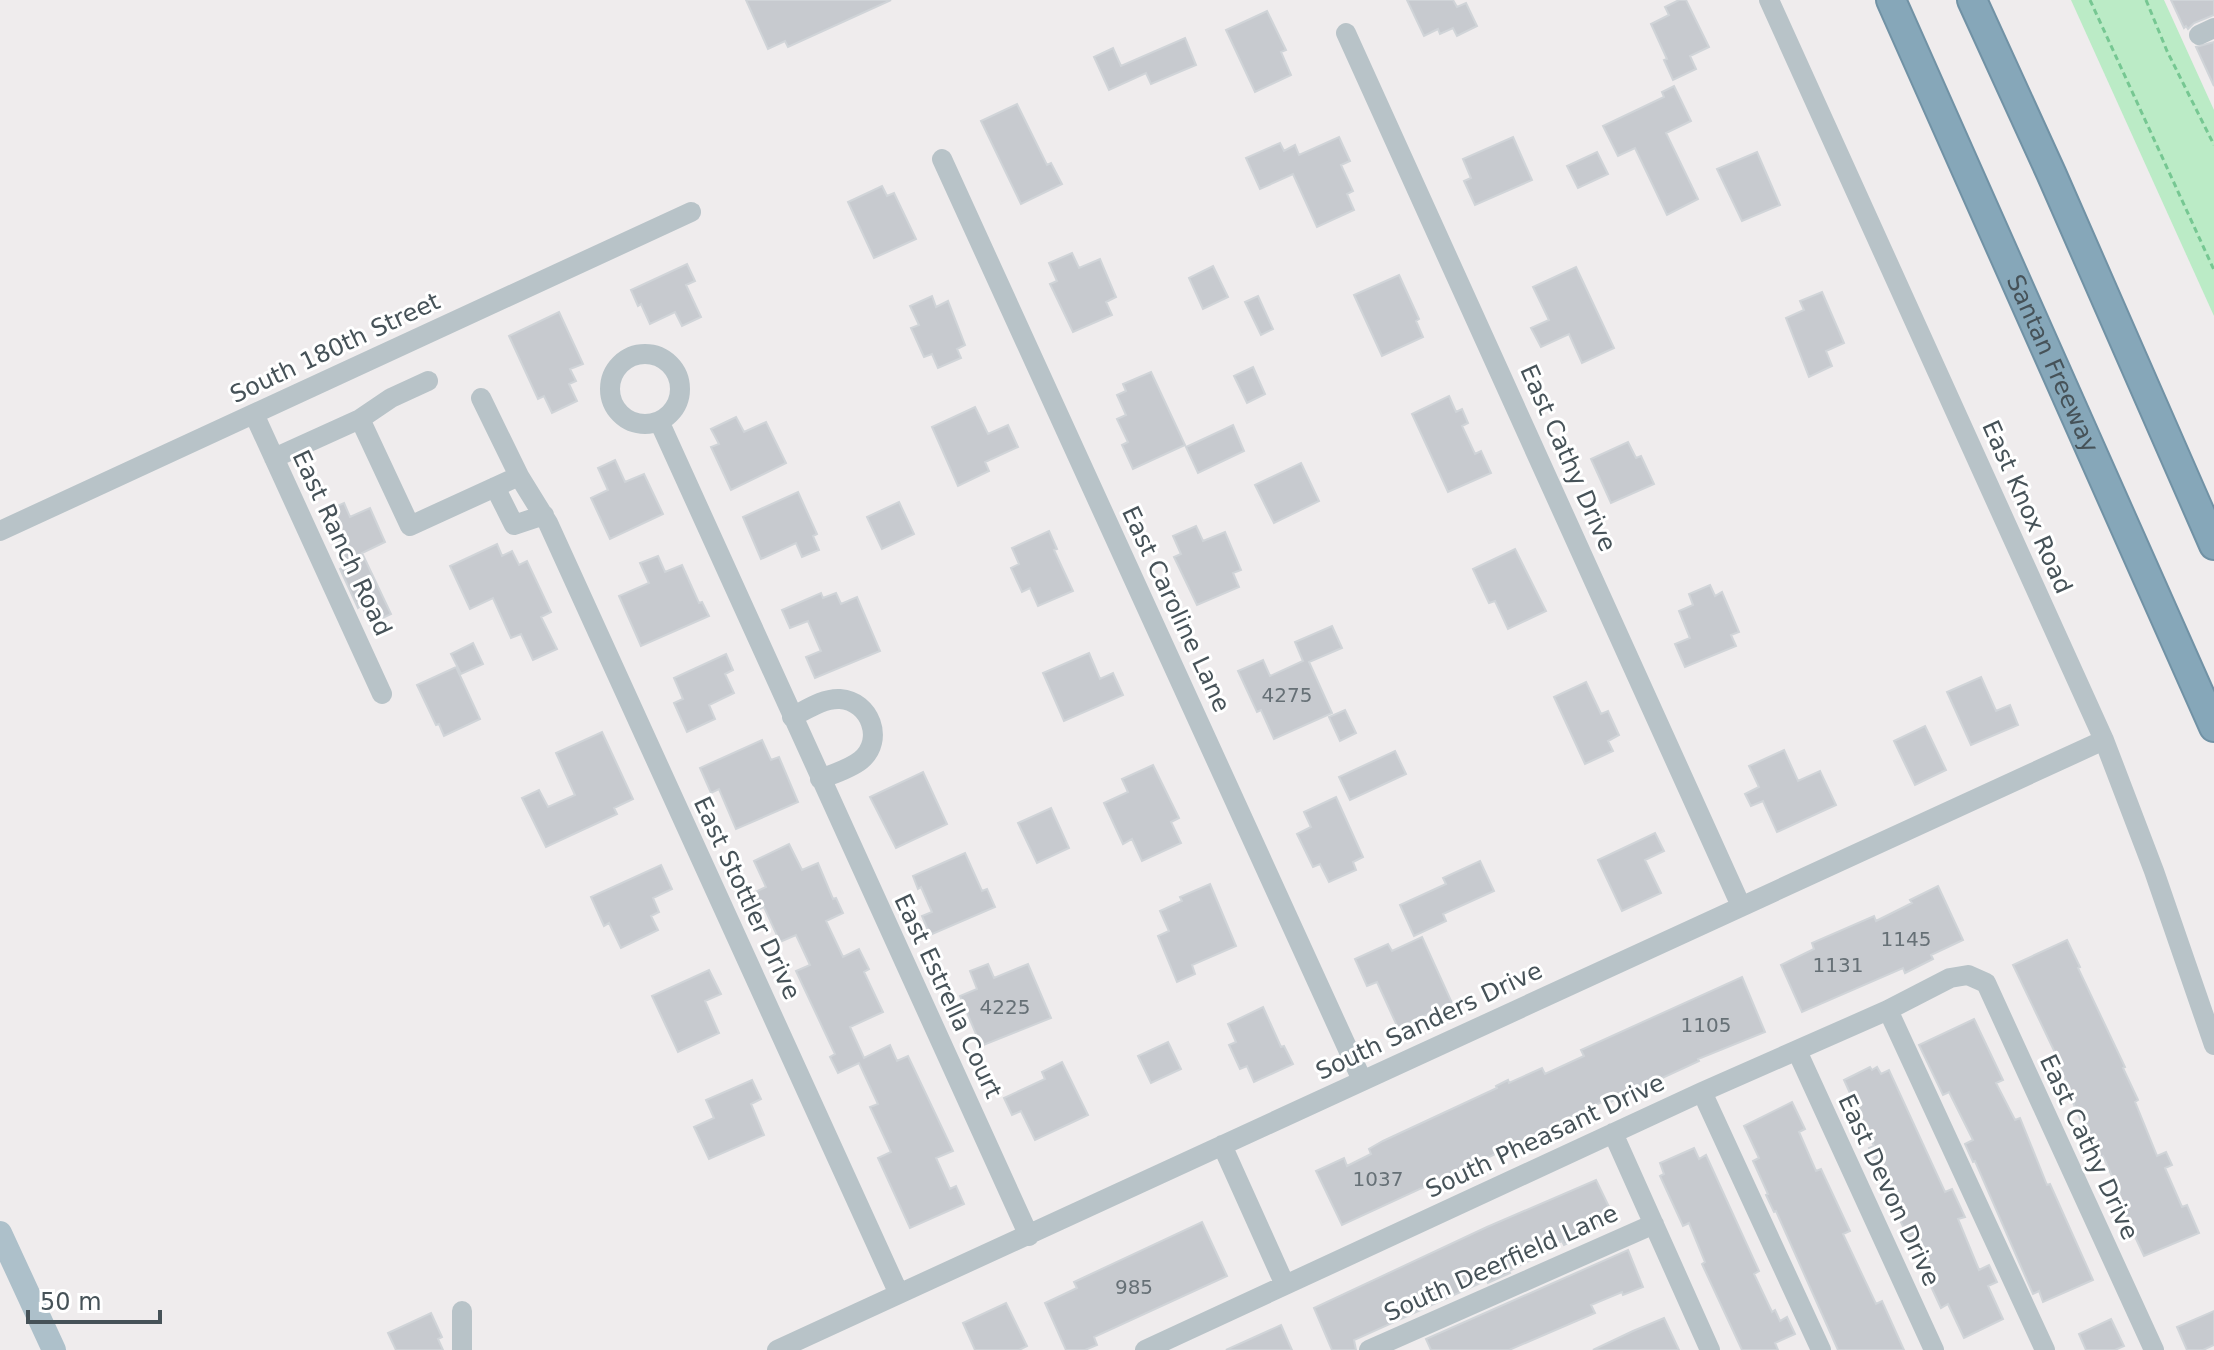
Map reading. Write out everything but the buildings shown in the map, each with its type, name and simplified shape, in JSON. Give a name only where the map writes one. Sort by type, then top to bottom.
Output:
[{"type":"highway","name":"Santan Freeway","points":[[1891,0],[2214,727]]},
{"type":"highway","points":[[1972,0],[2214,545]]},
{"type":"main road","points":[[0,1233],[54,1350]]},
{"type":"street","name":"East Knox Road","points":[[1769,0],[2104,740],[2154,871],[2214,1045]]},
{"type":"street","name":"East Cathy Drive","points":[[1346,33],[1741,906]]},
{"type":"street","name":"East Caroline Lane","points":[[942,159],[1362,1080]]},
{"type":"street","name":"South 180th Street","points":[[0,531],[691,212]]},
{"type":"street","points":[[274,458],[360,419],[391,398],[428,381]]},
{"type":"street","name":"East Stottler Drive","points":[[481,398],[519,476],[546,519],[899,1294]]},
{"type":"street","name":"East Ranch Road","points":[[254,414],[382,694]]},
{"type":"street","points":[[360,419],[410,526],[519,476]]},
{"type":"street","name":"East Estrella Court","points":[[659,421],[1029,1236]]},
{"type":"street","points":[[495,487],[514,525],[546,519]]},
{"type":"street","points":[[792,717],[822,702],[843,699],[863,709],[870,719],[873,730],[868,753],[860,761],[820,779]]},
{"type":"street","name":"South Sanders Drive","points":[[777,1350],[2104,740]]},
{"type":"street","name":"East Cathy Drive","points":[[1968,975],[1986,983],[2154,1350]]},
{"type":"street","name":"South Pheasant Drive","points":[[1145,1350],[1702,1092],[1888,1010],[1950,978],[1968,975]]},
{"type":"street","points":[[1888,1010],[2045,1350]]},
{"type":"street","name":"East Devon Drive","points":[[1797,1051],[1934,1350]]},
{"type":"street","points":[[1702,1092],[1821,1350]]},
{"type":"street","points":[[1613,1133],[1710,1350]]},
{"type":"street","points":[[1222,1145],[1285,1285]]},
{"type":"street","name":"South Deerfield Lane","points":[[1369,1350],[1654,1224]]},
{"type":"street","points":[[462,1311],[462,1350]]},
{"type":"path","points":[[2090,0],[2214,270]]},
{"type":"path","points":[[2146,0],[2167,51],[2214,145]]},
{"type":"green space","points":[[2071,0],[2164,0],[2214,110],[2214,316]]}]
